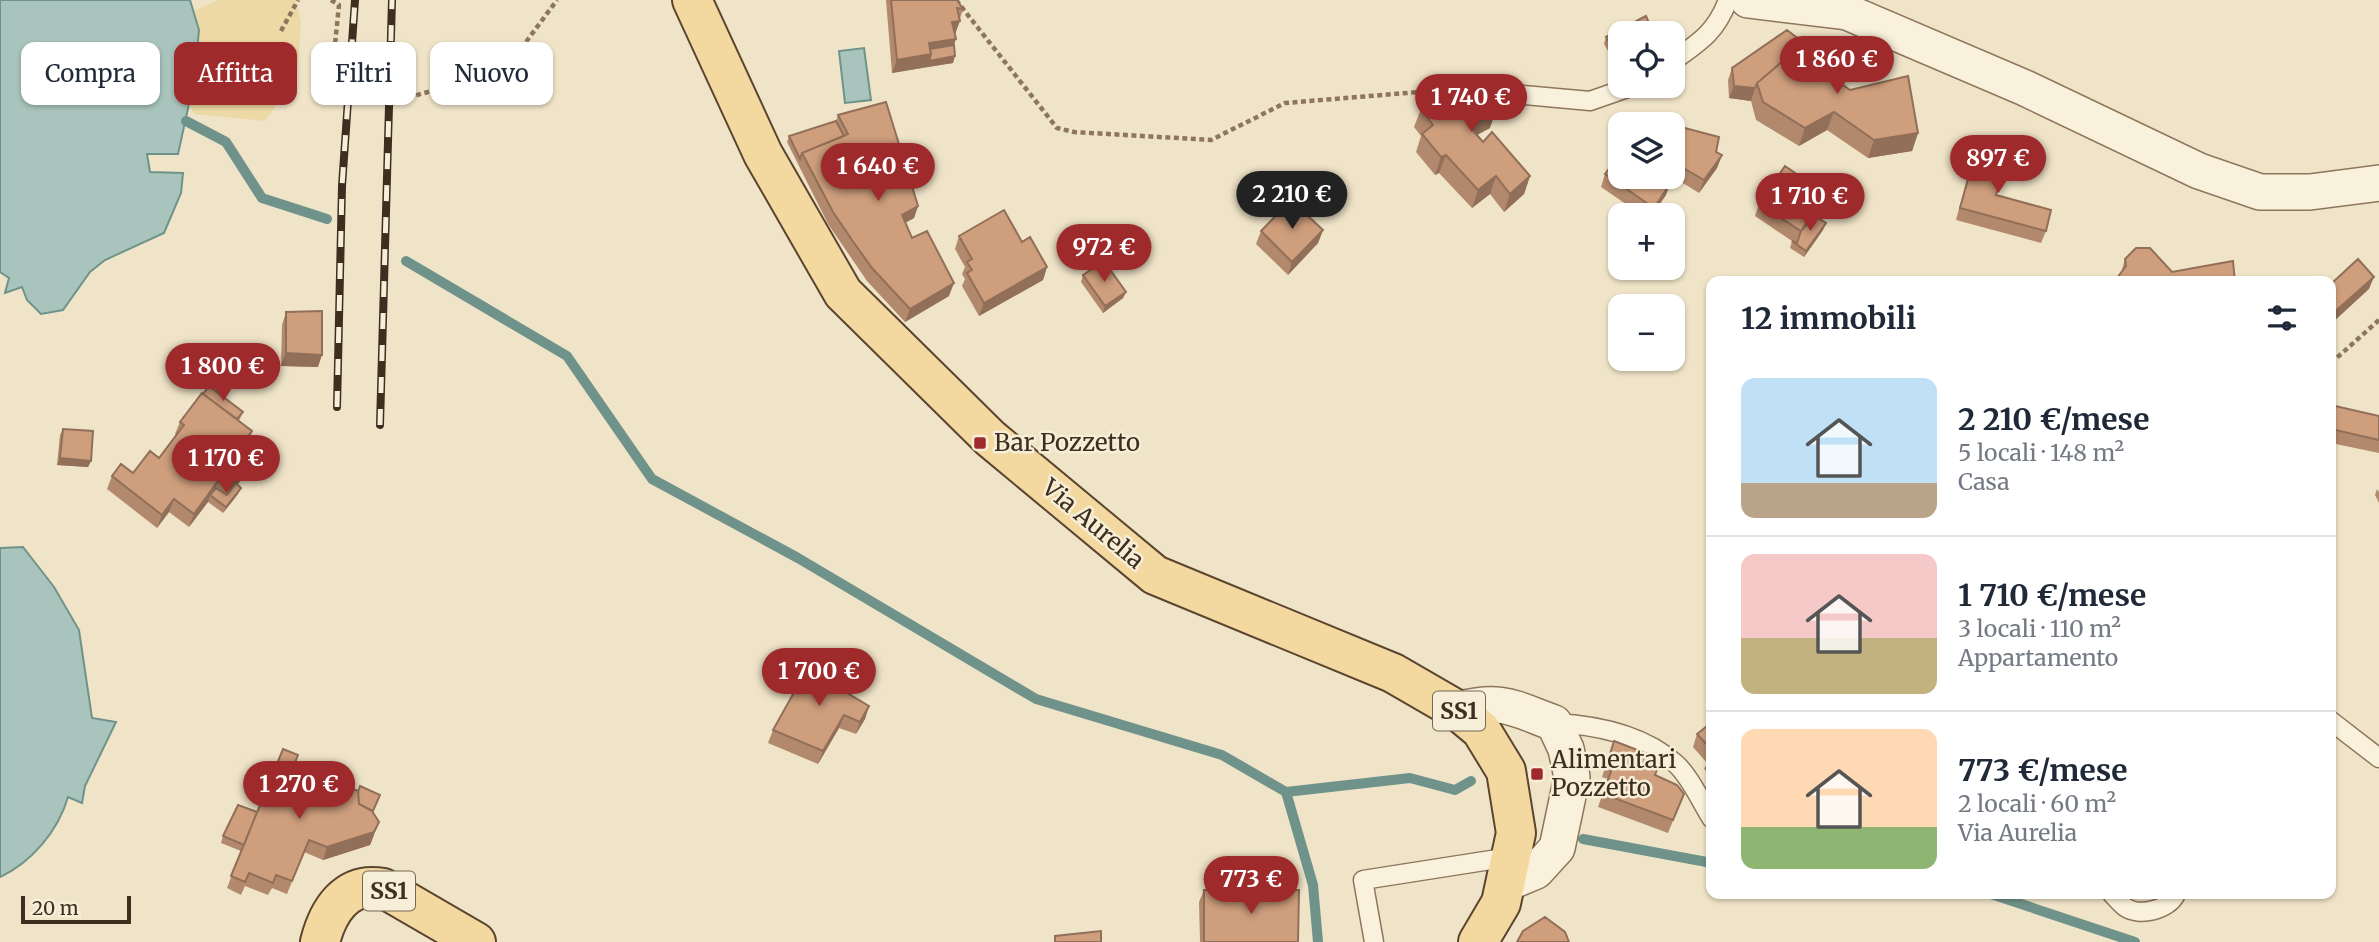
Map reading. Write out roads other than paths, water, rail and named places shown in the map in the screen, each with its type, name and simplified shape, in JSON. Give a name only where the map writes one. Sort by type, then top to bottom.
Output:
[{"type":"main road","name":"Via Aurelia","points":[[692,0],[763,154],[844,293],[990,438],[1155,575],[1393,673],[1457,710],[1481,730],[1506,771],[1510,858],[1501,903],[1478,942]]},
{"type":"main road","name":"SS1","points":[[320,942],[325,921],[335,904],[347,894],[373,886],[383,888],[476,942]]},
{"type":"street","points":[[1748,0],[1847,12],[2025,88],[2199,171],[2260,192],[2310,192],[2379,183]]},
{"type":"street","points":[[1457,710],[1485,703],[1506,705],[1554,723],[1566,749],[1572,777],[1557,848],[1536,871],[1510,858]]},
{"type":"lane","points":[[1685,52],[1707,36],[1720,22],[1728,0]]},
{"type":"lane","points":[[1491,92],[1590,101],[1608,95]]},
{"type":"lane","points":[[1554,723],[1585,724],[1647,744],[1678,765],[1706,810]]},
{"type":"lane","points":[[2336,724],[2379,758]]},
{"type":"lane","points":[[1374,942],[1363,880],[1510,858]]},
{"type":"lane","points":[[2117,899],[2127,909],[2152,911],[2174,899]]},
{"type":"water","points":[[0,0],[190,0],[199,30],[198,42],[174,42],[174,105],[189,105],[178,154],[147,154],[150,172],[183,173],[181,193],[164,233],[105,260],[90,272],[63,310],[41,314],[27,300],[22,287],[5,293],[9,278],[0,272]]},
{"type":"water","points":[[864,48],[871,100],[845,103],[839,51]]},
{"type":"water","points":[[23,547],[54,587],[79,630],[92,718],[116,722],[85,786],[82,803],[68,797],[58,822],[42,844],[23,863],[0,877],[0,548]]},
{"type":"waterway","points":[[186,121],[226,142],[262,198],[327,219]]},
{"type":"waterway","points":[[406,261],[567,356],[652,479],[798,558],[1036,699],[1222,755],[1286,792],[1410,778],[1455,790],[1471,781]]},
{"type":"waterway","points":[[1286,792],[1313,885],[1318,942]]},
{"type":"waterway","points":[[1583,839],[1706,862]]},
{"type":"waterway","points":[[2006,899],[2135,942]]},
{"type":"railway","points":[[337,407],[342,186],[355,0]]},
{"type":"railway","points":[[380,425],[392,0]]},
{"type":"place","name":"Bar Pozzetto","points":[[980,443]]},
{"type":"place","name":"Alimentari Pozzetto","points":[[1537,774]]}]
